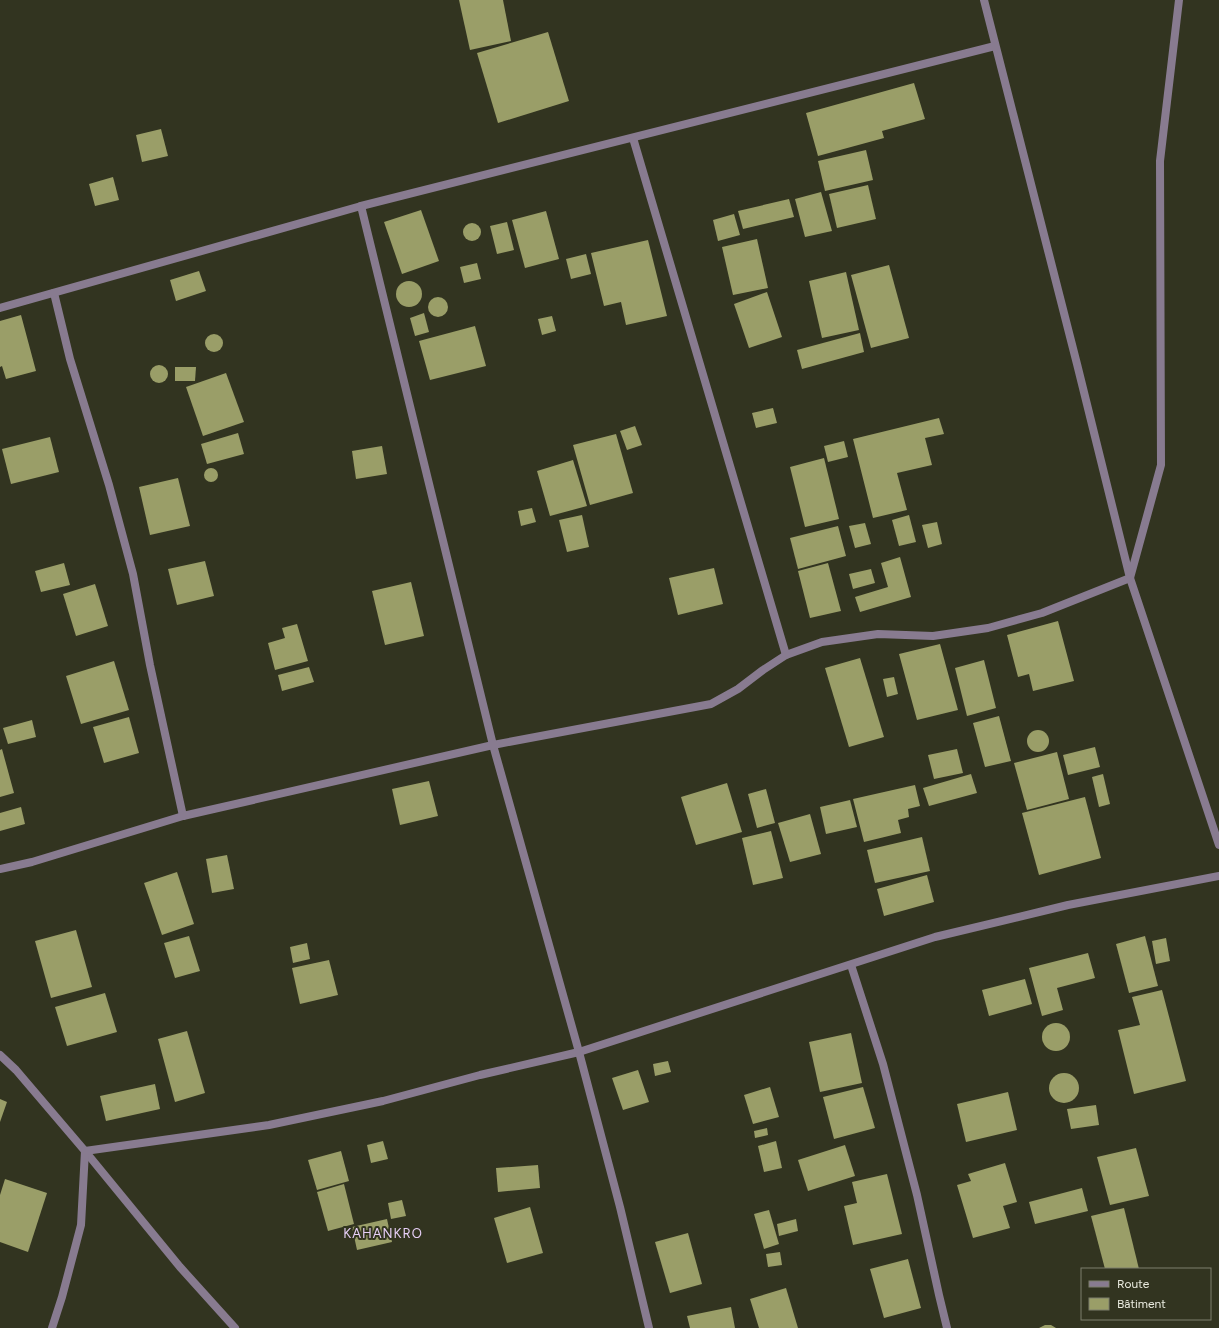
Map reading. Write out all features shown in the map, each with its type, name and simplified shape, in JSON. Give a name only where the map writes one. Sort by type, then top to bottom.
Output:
[{"type":"street","points":[[984,0],[1130,578],[1219,845]]},
{"type":"street","points":[[1130,578],[1161,465],[1160,161],[1179,0]]},
{"type":"street","points":[[0,308],[361,206],[995,46]]},
{"type":"street","points":[[633,138],[786,655]]},
{"type":"street","points":[[361,206],[493,745],[579,1052],[620,1207],[649,1328]]},
{"type":"street","points":[[54,293],[70,359],[109,485],[133,574],[150,665],[184,816]]},
{"type":"street","points":[[0,869],[32,862],[184,816],[493,745],[710,704],[738,689],[786,655],[822,642],[878,634],[933,636],[988,628],[1042,613],[1130,578]]},
{"type":"street","points":[[85,1150],[268,1125],[383,1101],[480,1075],[579,1052],[935,937],[1068,905],[1219,876]]},
{"type":"street","points":[[851,965],[883,1064],[917,1195],[947,1328]]},
{"type":"street","points":[[0,1055],[16,1070],[85,1150],[180,1267],[235,1328]]},
{"type":"street","points":[[52,1328],[62,1297],[81,1225],[85,1150]]},
{"type":"building","points":[[459,0],[503,0],[511,41],[470,50]]},
{"type":"building","points":[[548,32],[569,101],[498,123],[477,53]]},
{"type":"building","points":[[914,83],[925,119],[882,131],[884,138],[818,156],[806,113]]},
{"type":"building","points":[[161,129],[168,156],[142,162],[136,135]]},
{"type":"building","points":[[866,150],[873,180],[825,191],[818,161]]},
{"type":"building","points":[[113,177],[119,200],[95,206],[89,184]]},
{"type":"building","points":[[868,185],[876,219],[837,228],[829,194]]},
{"type":"building","points":[[821,192],[832,231],[805,237],[795,199]]},
{"type":"building","points":[[789,199],[794,217],[743,229],[738,211]]},
{"type":"building","points":[[421,210],[439,261],[402,274],[384,222]]},
{"type":"building","points":[[546,211],[559,259],[525,268],[512,220]]},
{"type":"building","points":[[734,214],[740,235],[718,241],[713,220]]},
{"type":"building","points":[[507,222],[514,250],[497,254],[490,226]]},
{"type":"building","points":[[468,223],[476,223],[481,228],[479,239],[476,241],[468,241],[463,236],[463,228]]},
{"type":"building","points":[[757,239],[768,288],[733,295],[722,247]]},
{"type":"building","points":[[648,240],[667,316],[626,325],[621,302],[604,306],[591,253]]},
{"type":"building","points":[[586,254],[591,274],[571,279],[566,259]]},
{"type":"building","points":[[477,263],[481,279],[464,283],[460,267]]},
{"type":"building","points":[[889,265],[909,338],[871,348],[851,275]]},
{"type":"building","points":[[199,271],[206,291],[176,301],[170,280]]},
{"type":"building","points":[[846,272],[859,330],[822,338],[809,281]]},
{"type":"building","points":[[409,281],[418,285],[422,294],[418,303],[409,307],[400,303],[396,294],[400,285]]},
{"type":"building","points":[[767,292],[782,337],[749,348],[734,304]]},
{"type":"building","points":[[438,297],[445,300],[448,307],[445,314],[438,317],[431,314],[428,307],[431,300]]},
{"type":"building","points":[[424,313],[429,332],[415,336],[410,318]]},
{"type":"building","points":[[21,315],[36,371],[6,379],[2,366],[0,367],[0,321]]},
{"type":"building","points":[[552,316],[556,331],[542,335],[538,319]]},
{"type":"building","points":[[475,326],[486,366],[430,380],[419,341]]},
{"type":"building","points":[[860,333],[864,352],[802,369],[797,350]]},
{"type":"building","points":[[214,334],[220,337],[223,343],[220,349],[214,352],[208,349],[205,343],[208,337]]},
{"type":"building","points":[[155,365],[163,365],[168,370],[166,381],[163,383],[155,383],[150,378],[150,370]]},
{"type":"building","points":[[175,367],[196,367],[195,381],[175,381]]},
{"type":"building","points":[[226,373],[244,422],[203,436],[186,387]]},
{"type":"building","points":[[773,408],[777,423],[756,428],[752,413]]},
{"type":"building","points":[[939,418],[944,434],[925,438],[932,465],[897,473],[907,510],[873,518],[853,439]]},
{"type":"building","points":[[635,426],[642,445],[627,450],[620,431]]},
{"type":"building","points":[[238,433],[244,454],[207,464],[201,444]]},
{"type":"building","points":[[616,434],[633,493],[590,505],[573,445]]},
{"type":"building","points":[[50,437],[59,472],[11,484],[2,449]]},
{"type":"building","points":[[844,441],[848,457],[828,462],[824,446]]},
{"type":"building","points":[[382,446],[387,474],[356,479],[352,451]]},
{"type":"building","points":[[824,458],[839,519],[805,527],[790,467]]},
{"type":"building","points":[[573,460],[587,506],[550,516],[537,471]]},
{"type":"building","points":[[208,468],[214,468],[218,472],[218,478],[214,482],[208,482],[204,478],[204,472]]},
{"type":"building","points":[[178,478],[190,526],[150,535],[139,487]]},
{"type":"building","points":[[532,508],[536,522],[521,526],[518,511]]},
{"type":"building","points":[[582,515],[589,547],[567,552],[559,520]]},
{"type":"building","points":[[909,515],[916,542],[899,546],[892,520]]},
{"type":"building","points":[[937,522],[942,544],[928,548],[922,525]]},
{"type":"building","points":[[865,523],[871,544],[855,548],[849,526]]},
{"type":"building","points":[[838,526],[846,556],[798,569],[790,538]]},
{"type":"building","points":[[900,557],[911,597],[860,612],[855,597],[888,587],[881,563]]},
{"type":"building","points":[[205,561],[214,596],[177,605],[168,569]]},
{"type":"building","points":[[64,563],[70,585],[41,592],[35,571]]},
{"type":"building","points":[[828,563],[841,611],[810,618],[798,571]]},
{"type":"building","points":[[714,568],[723,604],[678,615],[669,578]]},
{"type":"building","points":[[871,569],[875,583],[853,589],[849,574]]},
{"type":"building","points":[[411,582],[424,636],[385,645],[372,591]]},
{"type":"building","points":[[95,584],[108,626],[76,636],[63,594]]},
{"type":"building","points":[[1058,621],[1074,681],[1033,691],[1029,674],[1018,677],[1007,635]]},
{"type":"building","points":[[297,624],[308,661],[275,670],[268,643],[285,638],[282,628]]},
{"type":"building","points":[[940,644],[958,710],[917,720],[899,654]]},
{"type":"building","points":[[860,658],[884,737],[849,747],[825,668]]},
{"type":"building","points":[[984,660],[996,708],[967,716],[955,668]]},
{"type":"building","points":[[114,661],[129,710],[81,724],[66,676]]},
{"type":"building","points":[[309,667],[314,682],[282,691],[278,675]]},
{"type":"building","points":[[894,677],[898,694],[887,697],[883,679]]},
{"type":"building","points":[[999,716],[1011,761],[985,767],[973,723]]},
{"type":"building","points":[[129,717],[139,753],[104,763],[93,727]]},
{"type":"building","points":[[32,720],[36,737],[8,744],[3,728]]},
{"type":"building","points":[[1038,730],[1046,733],[1049,741],[1046,749],[1038,752],[1030,749],[1027,741],[1030,733]]},
{"type":"building","points":[[1095,747],[1100,767],[1068,775],[1063,755]]},
{"type":"building","points":[[2,749],[14,793],[0,797],[0,750]]},
{"type":"building","points":[[957,749],[963,773],[934,779],[928,755]]},
{"type":"building","points":[[1057,752],[1069,799],[1027,810],[1014,763]]},
{"type":"building","points":[[971,774],[977,793],[929,806],[923,788]]},
{"type":"building","points":[[1103,774],[1110,804],[1099,807],[1092,777]]},
{"type":"building","points":[[429,781],[438,816],[400,825],[392,789]]},
{"type":"building","points":[[727,783],[742,832],[696,845],[681,797]]},
{"type":"building","points":[[915,785],[920,806],[908,809],[909,817],[898,820],[901,833],[864,842],[853,799]]},
{"type":"building","points":[[766,789],[775,823],[757,828],[748,794]]},
{"type":"building","points":[[1085,797],[1101,858],[1039,875],[1022,813]]},
{"type":"building","points":[[850,800],[857,827],[826,834],[820,807]]},
{"type":"building","points":[[21,807],[25,824],[0,831],[0,813]]},
{"type":"building","points":[[810,814],[821,854],[790,862],[778,823]]},
{"type":"building","points":[[771,831],[783,878],[753,885],[742,838]]},
{"type":"building","points":[[922,837],[930,871],[875,883],[867,850]]},
{"type":"building","points":[[227,855],[234,889],[212,893],[206,859]]},
{"type":"building","points":[[177,872],[194,924],[162,935],[144,883]]},
{"type":"building","points":[[927,875],[934,902],[884,916],[877,889]]},
{"type":"building","points":[[76,930],[92,987],[51,998],[35,941]]},
{"type":"building","points":[[189,936],[200,971],[175,978],[164,943]]},
{"type":"building","points":[[1145,936],[1158,986],[1129,993],[1116,944]]},
{"type":"building","points":[[1166,938],[1170,961],[1156,964],[1152,941]]},
{"type":"building","points":[[307,943],[310,959],[293,963],[290,947]]},
{"type":"building","points":[[1088,953],[1095,978],[1057,988],[1063,1010],[1042,1016],[1029,968]]},
{"type":"building","points":[[329,960],[338,995],[300,1004],[292,968]]},
{"type":"building","points":[[1025,979],[1032,1004],[989,1016],[982,990]]},
{"type":"building","points":[[1162,990],[1186,1081],[1134,1094],[1118,1030],[1140,1025],[1132,997]]},
{"type":"building","points":[[105,993],[117,1032],[67,1046],[55,1007]]},
{"type":"building","points":[[1056,1023],[1066,1027],[1070,1037],[1066,1047],[1056,1051],[1046,1047],[1042,1037],[1046,1027]]},
{"type":"building","points":[[187,1031],[205,1093],[175,1102],[158,1039]]},
{"type":"building","points":[[851,1033],[862,1083],[820,1092],[809,1042]]},
{"type":"building","points":[[668,1061],[671,1072],[655,1076],[653,1064]]},
{"type":"building","points":[[638,1070],[649,1102],[623,1110],[612,1078]]},
{"type":"building","points":[[1064,1073],[1075,1077],[1079,1088],[1075,1099],[1064,1103],[1053,1099],[1049,1088],[1053,1077]]},
{"type":"building","points":[[155,1084],[160,1109],[106,1121],[100,1096]]},
{"type":"building","points":[[770,1087],[779,1117],[753,1124],[744,1095]]},
{"type":"building","points":[[863,1087],[875,1128],[834,1139],[823,1097]]},
{"type":"building","points":[[1008,1092],[1017,1130],[966,1142],[957,1104]]},
{"type":"building","points":[[0,1099],[7,1102],[0,1122]]},
{"type":"building","points":[[1096,1105],[1099,1125],[1071,1129],[1067,1109]]},
{"type":"building","points":[[767,1128],[768,1135],[755,1138],[754,1131]]},
{"type":"building","points":[[383,1141],[388,1159],[371,1163],[367,1145]]},
{"type":"building","points":[[776,1141],[782,1168],[764,1172],[758,1146]]},
{"type":"building","points":[[845,1145],[855,1176],[808,1191],[798,1160]]},
{"type":"building","points":[[1136,1148],[1149,1196],[1110,1205],[1097,1157]]},
{"type":"building","points":[[341,1151],[349,1181],[317,1190],[308,1160]]},
{"type":"building","points":[[1005,1163],[1017,1202],[1003,1206],[1010,1228],[973,1238],[957,1185],[971,1181],[968,1174]]},
{"type":"building","points":[[538,1165],[540,1188],[498,1192],[496,1168]]},
{"type":"building","points":[[887,1174],[902,1234],[853,1245],[844,1206],[857,1203],[852,1182]]},
{"type":"building","points":[[5,1179],[47,1193],[28,1252],[0,1242],[0,1195]]},
{"type":"building","points":[[344,1184],[354,1224],[328,1231],[317,1192]]},
{"type":"building","points":[[1082,1188],[1088,1211],[1035,1224],[1029,1202]]},
{"type":"building","points":[[402,1200],[406,1216],[391,1219],[388,1203]]},
{"type":"building","points":[[530,1207],[543,1253],[507,1263],[494,1218]]},
{"type":"building","points":[[1124,1208],[1139,1268],[1105,1268],[1091,1216]]},
{"type":"building","points":[[769,1210],[779,1244],[764,1249],[754,1214]]},
{"type":"building","points":[[387,1219],[392,1242],[357,1250],[352,1227]]},
{"type":"building","points":[[796,1219],[798,1231],[779,1236],[777,1224]]},
{"type":"building","points":[[688,1233],[702,1284],[670,1293],[655,1242]]},
{"type":"building","points":[[780,1252],[782,1265],[768,1267],[766,1254]]},
{"type":"building","points":[[908,1259],[921,1308],[884,1318],[870,1269]]},
{"type":"building","points":[[786,1288],[798,1328],[759,1328],[750,1299]]},
{"type":"building","points":[[731,1307],[735,1328],[690,1328],[687,1316]]},
{"type":"building","points":[[1045,1325],[1051,1325],[1056,1328],[1039,1328]]},
{"type":"district","name":"KAHANKRO","points":[[383,1233]]}]
